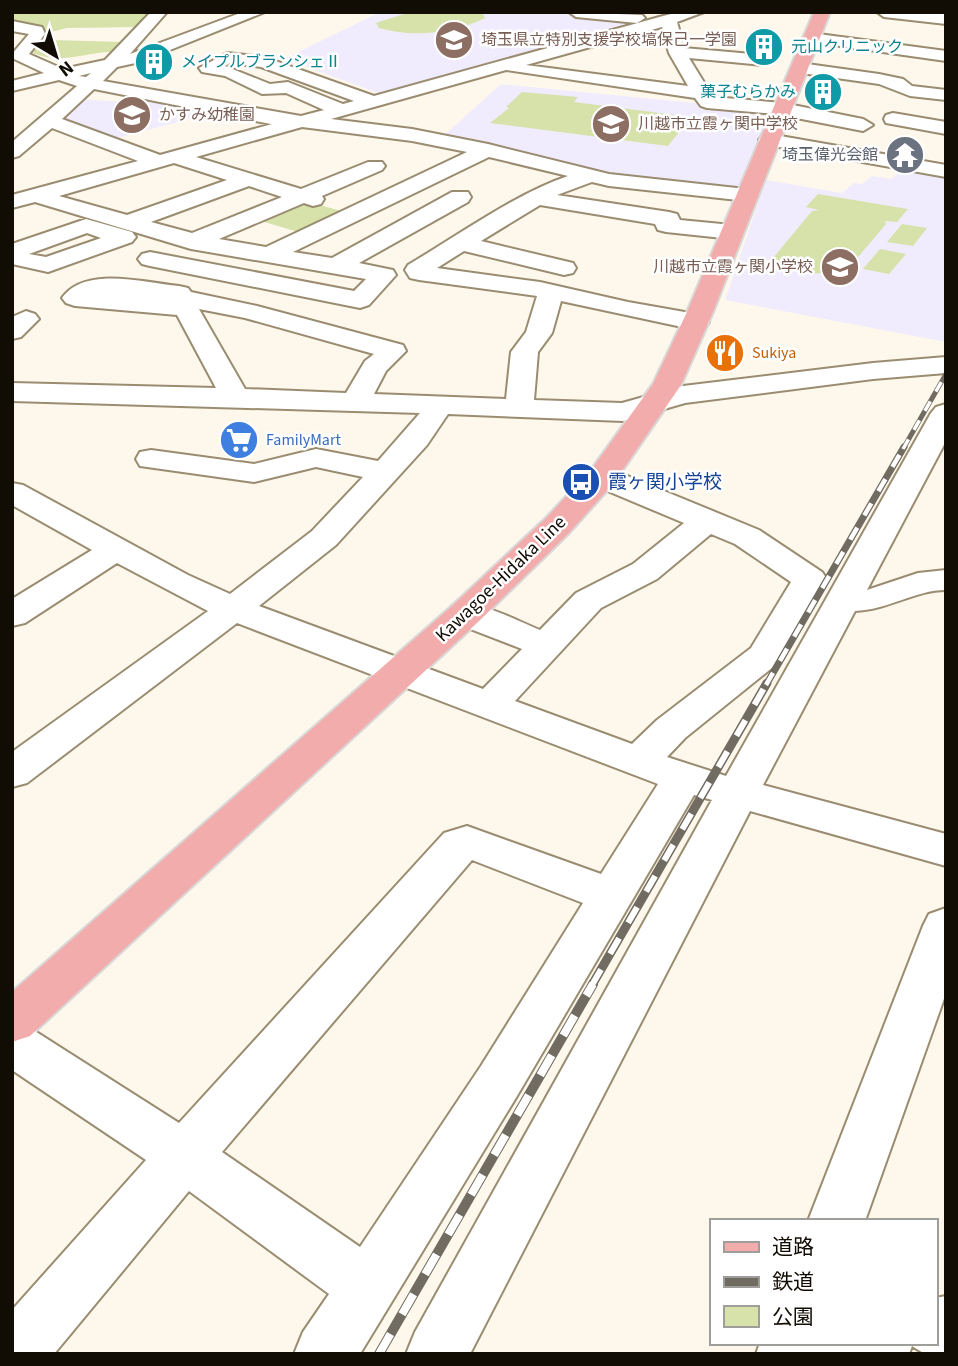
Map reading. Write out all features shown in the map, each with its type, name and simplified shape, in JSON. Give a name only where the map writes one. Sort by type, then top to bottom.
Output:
[{"type":"main road","name":"Kawagoe-Hidaka Line","points":[[12,1022],[465,614],[557,526],[602,477],[667,385],[769,140],[791,102],[800,68],[822,12]]},
{"type":"street","points":[[14,151],[111,64],[160,12]]},
{"type":"street","points":[[12,86],[111,64],[258,12]]},
{"type":"street","points":[[576,12],[697,22]]},
{"type":"street","points":[[884,12],[946,19]]},
{"type":"street","points":[[24,199],[267,131],[296,137],[336,112],[665,20]]},
{"type":"street","points":[[665,20],[677,52],[707,102],[791,102],[863,125]]},
{"type":"street","points":[[12,26],[36,30],[37,34],[19,56],[60,75],[88,83],[165,96],[296,137]]},
{"type":"street","points":[[882,56],[912,27],[946,31]]},
{"type":"street","points":[[811,38],[866,38],[902,76],[901,88],[946,95]]},
{"type":"street","points":[[535,55],[608,59],[565,47]]},
{"type":"street","points":[[677,52],[763,60]]},
{"type":"street","points":[[882,56],[937,54]]},
{"type":"street","points":[[902,76],[937,54]]},
{"type":"street","points":[[227,58],[264,62],[375,102],[433,112],[426,125],[336,112],[288,87],[268,90],[230,72],[208,68],[227,58]]},
{"type":"street","points":[[497,65],[700,93]]},
{"type":"street","points":[[800,68],[946,82]]},
{"type":"street","points":[[551,87],[570,76]]},
{"type":"street","points":[[421,88],[459,95],[451,102]]},
{"type":"street","points":[[12,94],[129,102],[165,96]]},
{"type":"street","points":[[922,124],[946,101]]},
{"type":"street","points":[[892,119],[946,128]]},
{"type":"street","points":[[50,121],[101,141],[218,170],[360,213]]},
{"type":"street","points":[[388,131],[341,152],[460,197],[669,219],[666,225],[732,232]]},
{"type":"street","points":[[247,137],[388,131],[488,150],[629,182],[747,195]]},
{"type":"street","points":[[769,140],[946,171]]},
{"type":"street","points":[[64,151],[101,141]]},
{"type":"street","points":[[24,199],[128,222],[194,241],[384,275],[360,300],[150,260],[194,241],[304,196],[402,175],[488,150]]},
{"type":"street","points":[[14,151],[38,158]]},
{"type":"street","points":[[218,170],[257,158]]},
{"type":"street","points":[[128,222],[169,207],[298,169]]},
{"type":"street","points":[[269,254],[360,213],[402,175]]},
{"type":"street","points":[[592,175],[553,188],[417,270],[419,273],[551,291],[628,310],[695,322]]},
{"type":"street","points":[[85,181],[169,207]]},
{"type":"street","points":[[336,266],[460,197]]},
{"type":"street","points":[[12,255],[86,226],[124,237],[48,265],[24,279]]},
{"type":"street","points":[[458,243],[564,268]]},
{"type":"street","points":[[12,255],[48,265]]},
{"type":"street","points":[[519,409],[525,352],[539,333],[551,291]]},
{"type":"street","points":[[236,397],[183,303],[248,311],[393,351],[375,367],[356,401]]},
{"type":"street","points":[[12,392],[236,397],[622,412],[683,395],[946,365]]},
{"type":"street","points":[[12,773],[324,538],[416,439],[439,406]]},
{"type":"street","points":[[437,1354],[737,794],[844,601],[926,479],[946,413]]},
{"type":"street","points":[[151,459],[254,473],[317,458],[385,472]]},
{"type":"street","points":[[602,477],[747,537],[810,579],[765,655],[671,729],[638,762]]},
{"type":"street","points":[[12,492],[176,582],[233,609],[683,778],[946,850]]},
{"type":"street","points":[[488,706],[590,600],[607,589],[623,586],[669,555],[707,519]]},
{"type":"street","points":[[12,615],[118,548]]},
{"type":"street","points":[[844,601],[874,600],[930,580],[946,580]]},
{"type":"street","points":[[465,614],[547,646]]},
{"type":"street","points":[[325,1354],[499,1081],[683,778]]},
{"type":"street","points":[[14,1354],[184,1156],[460,844],[467,841],[610,895]]},
{"type":"street","points":[[837,1219],[946,926]]},
{"type":"street","points":[[12,1043],[184,1156],[367,1287]]},
{"type":"street","points":[[847,1354],[876,1345]]},
{"type":"shaded area","name":"埼玉県立特別支援学校塙保己一学園","points":[[380,12],[562,12],[652,21],[387,96],[284,59]]},
{"type":"shaded area","name":"川越市立霞ヶ関中学校","points":[[501,84],[772,110],[737,191],[624,181],[441,138]]},
{"type":"shaded area","name":"かすみ幼稚園","points":[[163,97],[223,110],[106,141],[56,121],[77,99],[129,102]]},
{"type":"shaded area","name":"川越市立霞ヶ関小学校","points":[[907,166],[946,172],[946,342],[725,300],[766,180],[842,193],[854,183],[862,184],[872,176],[891,179]]},
{"type":"green space","points":[[156,12],[139,27],[67,28],[51,32],[12,25],[12,13]]},
{"type":"green space","points":[[410,12],[482,12],[485,18],[447,30],[419,33],[379,28],[376,23]]},
{"type":"green space","points":[[51,40],[124,42],[115,52],[68,58],[24,51]]},
{"type":"green space","points":[[522,92],[578,97],[574,102],[691,117],[668,146],[490,123],[509,108],[506,107]]},
{"type":"green space","points":[[818,194],[908,209],[897,222],[885,221],[886,224],[848,269],[808,273],[780,265],[773,258],[812,211],[819,210],[806,207]]},
{"type":"green space","points":[[306,201],[348,213],[305,234],[254,219]]},
{"type":"green space","points":[[902,224],[927,228],[913,246],[887,242]]},
{"type":"green space","points":[[880,249],[906,254],[889,274],[863,269]]},
{"type":"railway","points":[[903,449],[946,374]]},
{"type":"railway","points":[[766,685],[904,447]]},
{"type":"railway","points":[[592,985],[767,683]]},
{"type":"railway","points":[[379,1354],[593,984]]},
{"type":"place","name":"埼玉県立特別支援学校塙保己一学園","points":[[454,40]]},
{"type":"place","name":"元山クリニック","points":[[764,47]]},
{"type":"place","name":"メイプルブランシェⅡ","points":[[154,62]]},
{"type":"place","name":"菓子むらかみ","points":[[823,92]]},
{"type":"place","name":"かすみ幼稚園","points":[[132,115]]},
{"type":"place","name":"川越市立霞ヶ関中学校","points":[[611,124]]},
{"type":"place","name":"埼玉偉光会館","points":[[905,155]]},
{"type":"place","name":"川越市立霞ヶ関小学校","points":[[840,267]]},
{"type":"place","name":"Sukiya","points":[[725,353]]},
{"type":"place","name":"FamilyMart","points":[[239,440]]},
{"type":"place","name":"霞ヶ関小学校","points":[[581,482]]}]
